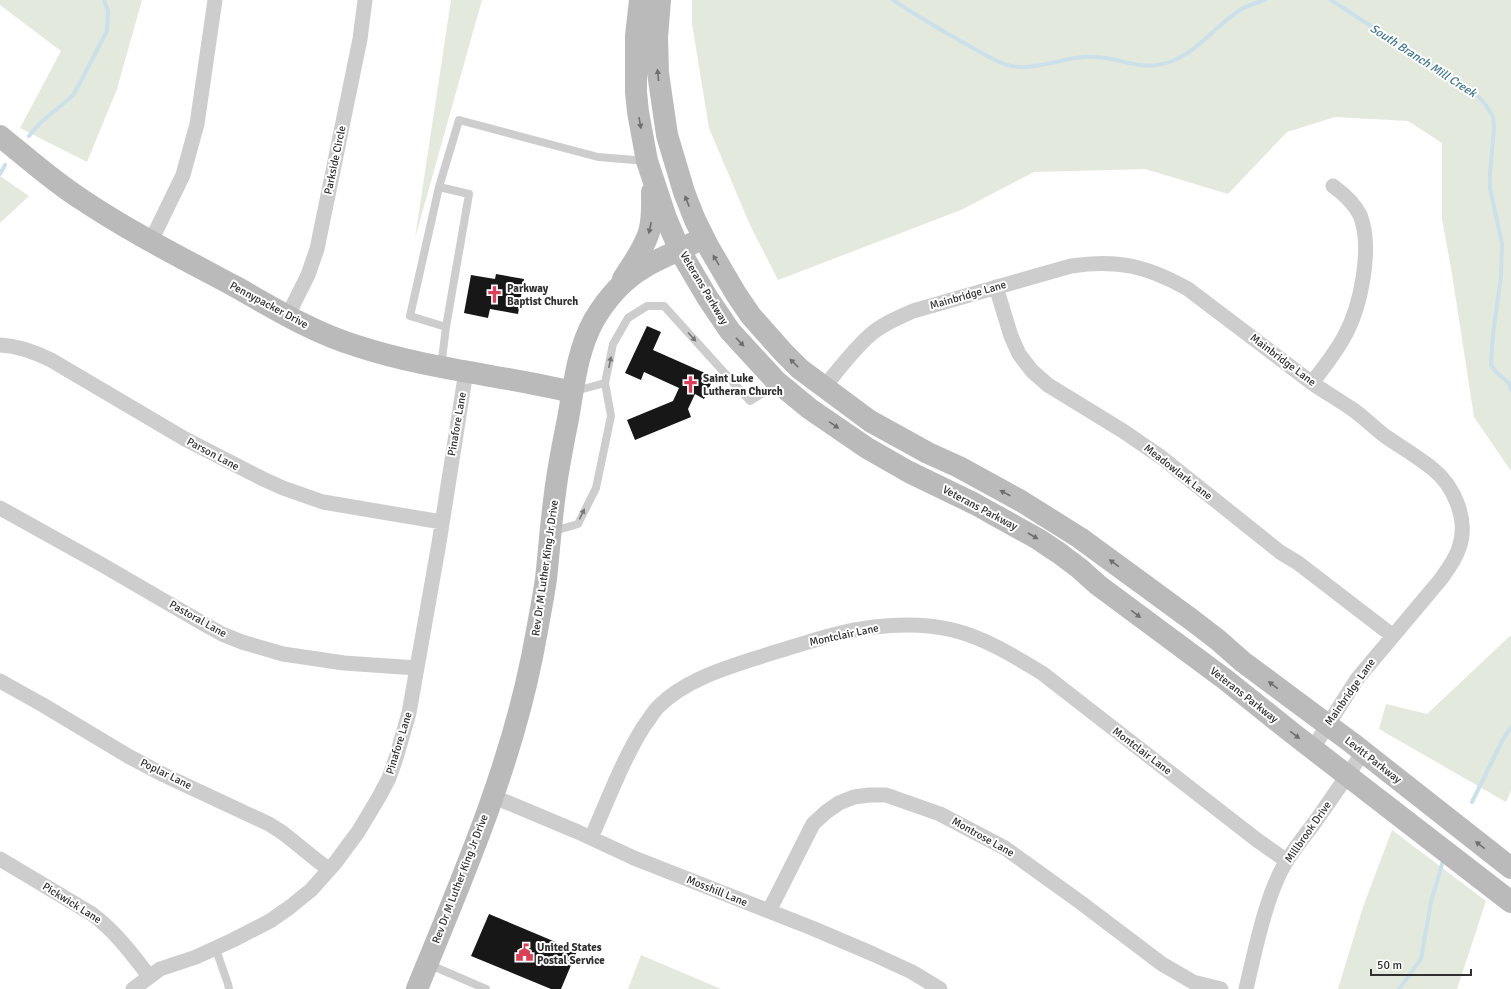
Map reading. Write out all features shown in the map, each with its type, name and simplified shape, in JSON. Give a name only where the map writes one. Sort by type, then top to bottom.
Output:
[{"type":"main road","name":"Veterans Parkway","points":[[640,0],[636,36],[636,92],[638,112],[649,168],[666,218],[680,251],[707,297],[730,331],[779,384],[810,409],[867,448],[909,472],[975,504],[1038,539],[1059,553],[1098,585],[1226,680],[1511,902]]},
{"type":"main road","points":[[660,0],[657,37],[658,73],[667,135],[684,192],[703,236],[736,294],[751,316],[783,352],[800,369],[825,386],[845,403],[879,426],[1021,501],[1080,538],[1192,620],[1243,662],[1327,725]]},
{"type":"main road","name":"Pennypacker Drive","points":[[0,136],[79,198],[151,241],[288,315],[334,338],[404,360],[530,382],[572,392]]},
{"type":"main road","points":[[618,288],[649,233],[652,213],[649,168]]},
{"type":"main road","name":"Rev Dr M Luther King Jr Drive","points":[[417,989],[472,851],[514,733],[532,657],[546,580],[555,493],[572,392],[578,362],[585,340],[595,320],[618,288],[646,266],[680,251],[703,236]]},
{"type":"main road","name":"Levitt Parkway","points":[[1327,725],[1511,868]]},
{"type":"street","points":[[151,241],[183,175],[197,124],[215,0]]},
{"type":"street","name":"Parkside Circle","points":[[288,315],[308,275],[317,249],[360,39],[365,0]]},
{"type":"street","points":[[1312,383],[1338,348],[1348,330],[1360,292],[1365,259],[1364,227],[1359,214],[1352,202],[1333,186]]},
{"type":"street","name":"Mainbridge Lane","points":[[825,386],[870,334],[889,322],[913,310],[1058,270],[1091,263],[1131,266],[1150,270],[1169,278],[1188,289],[1312,383],[1353,410],[1386,436],[1434,470],[1446,482],[1455,496],[1460,512],[1462,530],[1460,546],[1452,564],[1441,579],[1357,679],[1313,748]]},
{"type":"street","name":"Meadowlark Lane","points":[[996,287],[1011,336],[1019,354],[1042,381],[1123,431],[1161,457],[1280,552],[1298,563],[1393,636]]},
{"type":"street","name":"Parson Lane","points":[[0,345],[29,350],[51,360],[185,439],[282,488],[323,502],[442,522]]},
{"type":"street","name":"Pinafore Lane","points":[[133,989],[160,969],[196,957],[270,921],[311,890],[329,870],[365,820],[388,778],[405,728],[417,668],[466,371]]},
{"type":"street","name":"Pastoral Lane","points":[[0,508],[222,634],[242,642],[283,654],[344,663],[417,668]]},
{"type":"street","name":"Montclair Lane","points":[[591,838],[631,747],[657,707],[684,686],[700,678],[833,635],[875,627],[915,626],[952,630],[970,636],[1007,652],[1042,673],[1257,840],[1287,861]]},
{"type":"street","name":"Poplar Lane","points":[[0,681],[128,756],[164,775],[269,824],[283,833],[329,870]]},
{"type":"street","name":"Millbrook Drive","points":[[1246,989],[1263,921],[1276,884],[1287,861],[1363,752]]},
{"type":"street","name":"Montrose Lane","points":[[769,911],[813,824],[826,812],[840,803],[854,797],[870,794],[886,795],[940,814],[1005,848],[1162,964],[1193,982],[1221,989]]},
{"type":"street","name":"Mosshill Lane","points":[[492,796],[535,813],[634,858],[769,911],[893,963],[912,972],[940,989]]},
{"type":"street","name":"Pickwick Lane","points":[[0,859],[92,914],[106,924],[133,954],[149,976]]},
{"type":"lane","points":[[446,327],[410,316],[440,187],[459,120],[598,157],[649,168]]},
{"type":"lane","points":[[440,187],[470,194],[446,327],[441,367]]},
{"type":"lane","points":[[551,532],[578,524],[596,488],[611,416],[605,383],[614,344],[628,318],[647,306],[664,306],[750,401],[779,384]]},
{"type":"lane","points":[[572,392],[605,383]]},
{"type":"lane","points":[[215,948],[229,989]]},
{"type":"lane","points":[[427,964],[466,985],[486,989]]},
{"type":"shaded area","points":[[0,0],[142,0],[117,89],[87,162],[20,128],[61,51],[0,5]]},
{"type":"shaded area","points":[[451,0],[482,0],[415,238]]},
{"type":"shaded area","points":[[692,0],[1511,0],[1511,471],[1474,417],[1442,219],[1442,143],[1408,121],[1335,117],[1287,132],[1228,194],[1145,169],[1034,172],[961,210],[778,280],[750,225],[709,128],[692,24]]},
{"type":"shaded area","points":[[0,176],[29,196],[0,223]]},
{"type":"shaded area","points":[[1511,635],[1511,791],[1506,802],[1379,729],[1386,704],[1427,714]]},
{"type":"shaded area","points":[[1392,830],[1486,901],[1457,989],[1338,989],[1363,907]]},
{"type":"shaded area","points":[[641,955],[721,989],[628,989]]},
{"type":"building","name":"Parkway Baptist Church","points":[[496,274],[524,279],[518,314],[490,309],[488,318],[464,313],[471,275],[495,279]]},
{"type":"building","name":"Saint Luke Lutheran Church","points":[[647,326],[661,332],[653,350],[714,377],[704,399],[695,394],[688,409],[691,417],[635,440],[627,420],[673,401],[679,388],[644,372],[641,380],[625,373]]},
{"type":"building","name":"United States Postal Service","points":[[489,914],[577,951],[561,989],[551,989],[471,956]]},
{"type":"waterway","points":[[29,136],[41,122],[74,94],[107,31],[108,11],[104,0]]},
{"type":"waterway","points":[[893,0],[994,60],[1006,65],[1018,67],[1036,66],[1085,57],[1105,58],[1151,66],[1161,64],[1182,57],[1231,16],[1249,5],[1265,0]]},
{"type":"waterway","name":"South Branch Mill Creek","points":[[1331,0],[1478,96],[1486,105],[1493,117],[1494,129],[1490,188],[1502,244],[1501,276],[1493,334],[1491,365],[1496,372],[1509,383],[1511,390]]},
{"type":"waterway","points":[[0,174],[5,165]]},
{"type":"waterway","name":"South Branch Mill Creek","points":[[1472,802],[1502,741],[1511,727]]},
{"type":"waterway","name":"South Branch Mill Creek","points":[[1399,989],[1421,959],[1431,902],[1443,861]]},
{"type":"place","name":"Parkway Baptist Church","points":[[494,294]]},
{"type":"place","name":"Saint Luke Lutheran Church","points":[[690,384]]},
{"type":"place","name":"United States Postal Service","points":[[524,953]]}]
